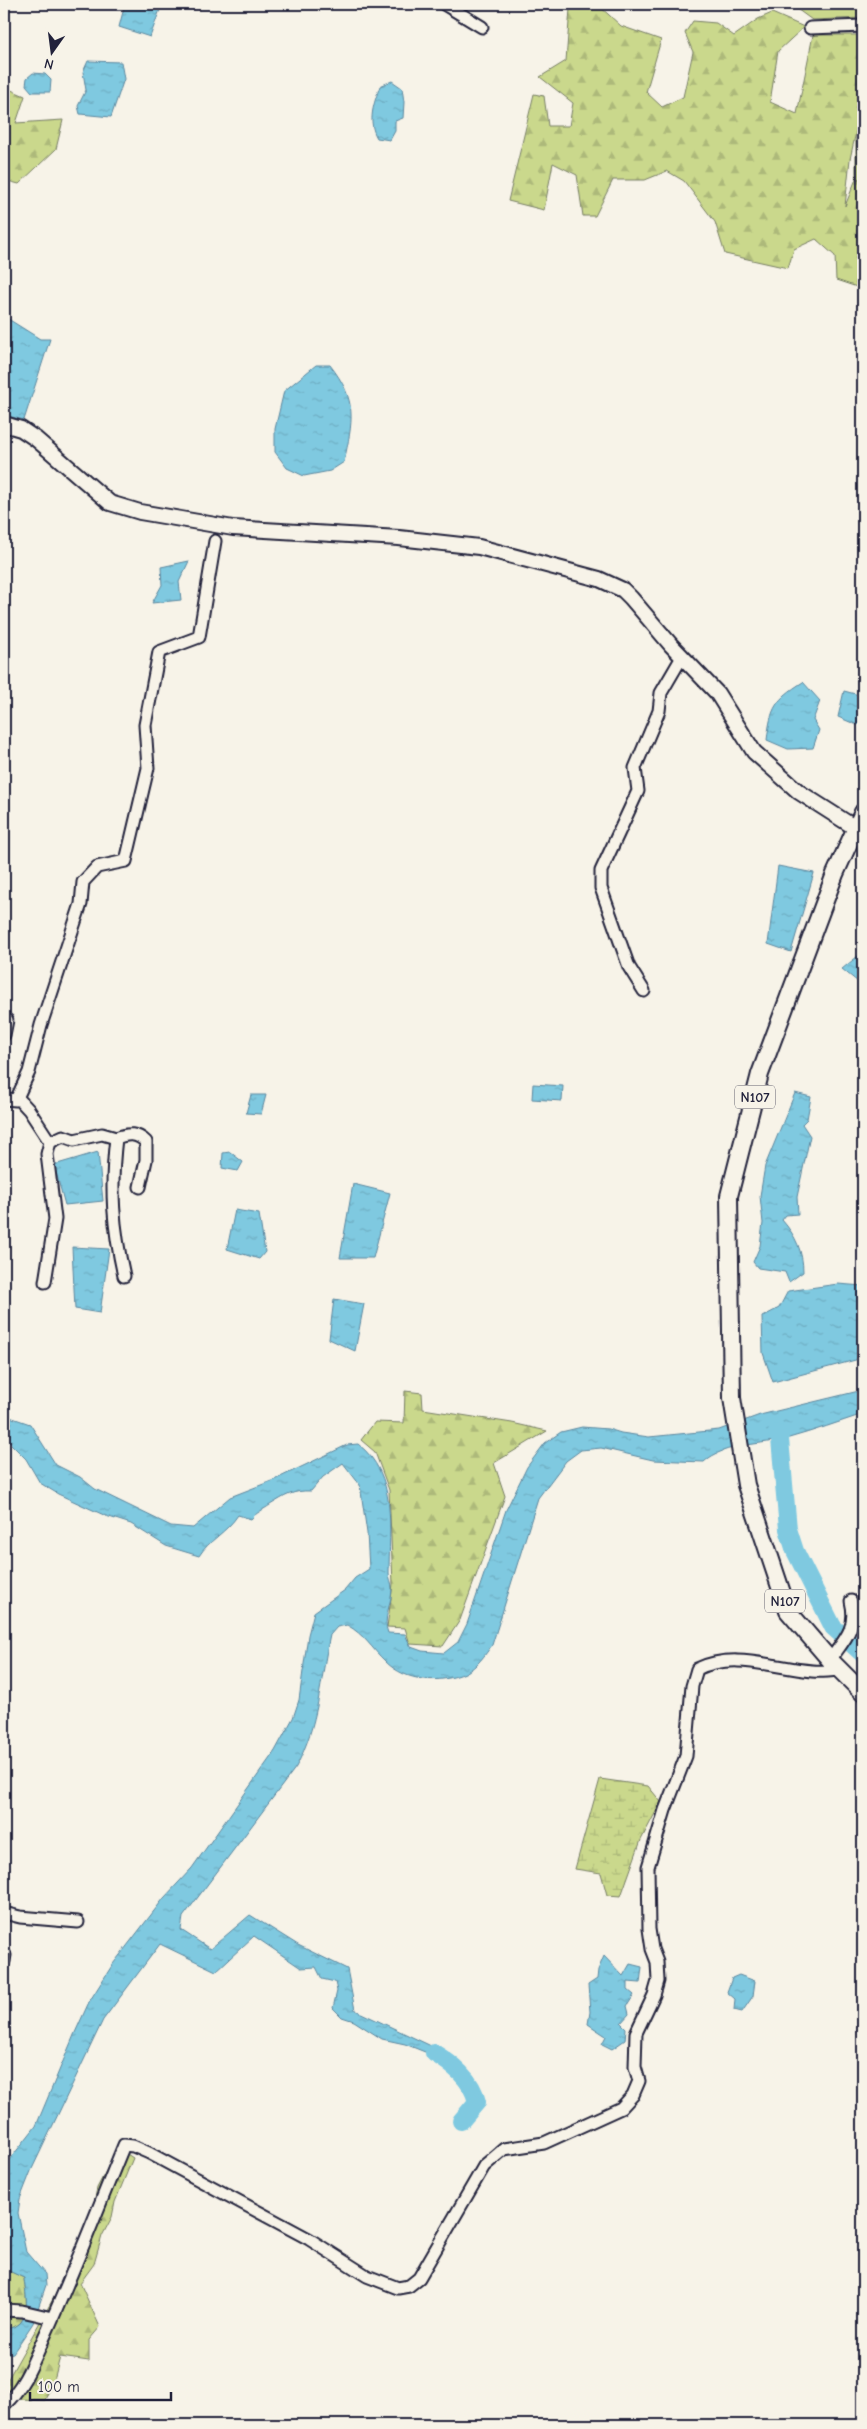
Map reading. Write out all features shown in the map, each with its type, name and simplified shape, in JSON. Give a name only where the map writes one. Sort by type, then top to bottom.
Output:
[{"type":"highway","name":"N107","points":[[863,812],[860,831],[835,874],[760,1074],[729,1196],[732,1398],[746,1485],[788,1611],[836,1659],[863,1693]]},
{"type":"main road","points":[[4,424],[21,429],[36,439],[110,503],[140,512],[232,528],[399,538],[479,546],[599,578],[623,590],[682,657],[717,693],[754,752],[799,792],[860,831]]},
{"type":"street","points":[[444,4],[482,27]]},
{"type":"street","points":[[810,28],[863,26]]},
{"type":"street","points":[[4,1099],[16,1100],[29,1072],[41,1025],[81,904],[83,882],[97,867],[126,862],[148,768],[145,725],[159,652],[198,637],[215,542]]},
{"type":"street","points":[[644,991],[629,967],[601,888],[601,870],[638,791],[635,768],[659,712],[661,693],[682,657]]},
{"type":"street","points":[[4,1035],[7,1020]]},
{"type":"street","points":[[17,1097],[29,1110],[50,1142],[47,1154],[55,1219],[45,1282]]},
{"type":"street","points":[[50,1142],[63,1136],[74,1140],[102,1134],[116,1138],[125,1134],[140,1136],[146,1142],[146,1160],[140,1187]]},
{"type":"street","points":[[116,1138],[111,1190],[117,1246],[124,1276]]},
{"type":"street","points":[[4,2405],[11,2399],[27,2374],[124,2145],[149,2152],[317,2244],[367,2276],[398,2288],[409,2286],[419,2278],[484,2166],[492,2158],[504,2149],[544,2143],[621,2108],[632,2095],[639,2081],[635,2066],[636,2033],[654,1995],[658,1981],[657,1962],[649,1929],[648,1867],[665,1810],[686,1756],[692,1686],[697,1669],[706,1665],[736,1660],[813,1671],[836,1659],[855,1616],[850,1602]]},
{"type":"street","points":[[4,1913],[20,1917],[78,1922]]},
{"type":"street","points":[[4,1954],[6,1955],[4,1961]]},
{"type":"street","points":[[4,2310],[22,2311],[52,2318]]},
{"type":"green space","points":[[582,4],[597,4],[621,26],[661,40],[646,92],[662,107],[683,97],[693,52],[685,33],[693,21],[716,23],[734,36],[758,19],[772,13],[804,27],[778,51],[770,102],[797,114],[813,35],[863,35],[863,100],[850,159],[845,206],[856,179],[863,179],[863,289],[836,280],[835,256],[816,239],[794,249],[788,268],[725,254],[715,222],[684,181],[667,171],[645,180],[613,180],[595,216],[583,216],[577,175],[553,163],[544,210],[508,201],[534,94],[544,96],[548,126],[569,126],[573,103],[540,77],[566,61],[570,9]]},
{"type":"green space","points":[[790,4],[863,4],[863,18],[812,20]]},
{"type":"green space","points":[[4,87],[25,96],[16,123],[63,120],[56,149],[19,184],[4,180]]},
{"type":"green space","points":[[863,108],[863,179],[856,179],[856,131]]},
{"type":"green space","points":[[405,1391],[422,1393],[423,1409],[512,1423],[547,1431],[494,1463],[505,1496],[460,1620],[443,1646],[410,1644],[405,1628],[387,1627],[393,1584],[389,1490],[375,1452],[361,1440],[375,1422],[404,1423]]},
{"type":"green space","points":[[600,1779],[648,1786],[661,1802],[641,1840],[621,1896],[607,1895],[601,1873],[575,1869]]},
{"type":"green space","points":[[118,2148],[133,2158],[115,2202],[112,2217],[102,2236],[94,2264],[80,2283],[100,2327],[89,2340],[89,2361],[60,2357],[55,2376],[45,2400],[19,2399],[4,2411],[4,2386],[66,2276],[92,2213],[97,2188]]},
{"type":"green space","points":[[4,2263],[9,2271],[24,2278],[26,2308],[23,2319],[18,2325],[4,2330]]},
{"type":"water","points":[[125,4],[162,4],[150,37],[119,27]]},
{"type":"water","points":[[88,61],[121,62],[124,79],[111,117],[80,114],[78,106],[86,90],[83,72]]},
{"type":"water","points":[[33,73],[45,74],[51,80],[50,92],[32,92],[26,85],[27,78]]},
{"type":"water","points":[[392,81],[402,88],[404,102],[403,118],[395,121],[395,131],[390,140],[377,138],[372,125],[372,119],[380,86]]},
{"type":"water","points":[[5,317],[40,339],[50,339],[24,420],[4,415]]},
{"type":"water","points":[[316,365],[330,365],[345,389],[351,411],[350,434],[344,462],[330,471],[304,476],[287,468],[275,452],[275,429],[284,391]]},
{"type":"water","points":[[189,561],[179,582],[181,600],[152,603],[162,585],[161,567]]},
{"type":"water","points":[[803,682],[820,701],[813,720],[819,730],[813,748],[788,749],[767,740],[770,720],[780,700]]},
{"type":"water","points":[[844,691],[863,696],[863,722],[857,725],[838,717]]},
{"type":"water","points":[[778,866],[814,873],[791,952],[768,944]]},
{"type":"water","points":[[863,952],[863,986],[842,969]]},
{"type":"water","points":[[533,1084],[563,1086],[562,1101],[532,1099]]},
{"type":"water","points":[[795,1093],[811,1097],[807,1119],[802,1124],[810,1136],[797,1197],[798,1214],[786,1215],[782,1220],[798,1244],[803,1265],[803,1272],[789,1282],[785,1272],[758,1268],[753,1262],[760,1246],[763,1223],[760,1196],[765,1166]]},
{"type":"water","points":[[251,1095],[266,1095],[261,1114],[246,1113]]},
{"type":"water","points":[[98,1152],[103,1201],[65,1205],[54,1165]]},
{"type":"water","points":[[230,1152],[243,1162],[238,1171],[222,1168],[223,1153]]},
{"type":"water","points":[[353,1184],[390,1193],[373,1258],[340,1258]]},
{"type":"water","points":[[235,1210],[259,1214],[265,1252],[259,1259],[227,1249]]},
{"type":"water","points":[[72,1247],[109,1249],[100,1313],[75,1309]]},
{"type":"water","points":[[838,1284],[863,1286],[863,1358],[773,1382],[763,1353],[762,1317],[779,1308],[788,1291]]},
{"type":"water","points":[[334,1299],[364,1304],[355,1351],[329,1339]]},
{"type":"water","points":[[863,1390],[863,1414],[789,1438],[722,1451],[704,1462],[653,1460],[601,1448],[581,1450],[566,1461],[538,1498],[492,1645],[484,1657],[465,1673],[455,1677],[434,1680],[403,1674],[386,1662],[353,1629],[347,1625],[337,1627],[330,1635],[310,1735],[296,1767],[183,1917],[181,1930],[210,1949],[250,1915],[298,1945],[347,1969],[355,2010],[429,2045],[457,2061],[451,2071],[430,2054],[405,2044],[382,2039],[354,2021],[342,2017],[333,2008],[337,1991],[335,1982],[322,1979],[316,1967],[301,1968],[254,1936],[216,1971],[160,1944],[103,2020],[31,2171],[20,2199],[18,2213],[26,2252],[45,2274],[46,2285],[33,2323],[13,2353],[4,2355],[4,2330],[18,2325],[23,2320],[26,2308],[24,2278],[9,2271],[4,2263],[4,2170],[7,2163],[36,2126],[89,2002],[113,1964],[164,1898],[192,1868],[275,1751],[293,1718],[299,1700],[308,1635],[314,1612],[345,1590],[355,1578],[369,1569],[367,1533],[360,1485],[343,1463],[323,1477],[311,1491],[285,1496],[260,1511],[251,1519],[238,1515],[199,1556],[166,1546],[131,1524],[106,1516],[58,1494],[40,1483],[26,1459],[4,1437],[4,1415],[30,1424],[56,1465],[80,1477],[95,1489],[171,1526],[193,1528],[230,1497],[274,1480],[347,1445],[358,1444],[371,1457],[380,1471],[388,1504],[390,1521],[389,1573],[392,1594],[386,1622],[388,1633],[405,1634],[411,1647],[422,1651],[444,1653],[458,1642],[467,1624],[506,1510],[527,1467],[545,1443],[561,1432],[582,1427],[608,1429],[649,1437],[719,1430],[760,1415]]},
{"type":"water","points":[[604,1956],[623,1976],[630,1964],[642,1967],[640,1983],[628,1982],[628,1990],[634,1995],[627,2006],[629,2014],[621,2023],[626,2028],[625,2040],[612,2049],[602,2044],[606,2036],[588,2024],[590,2012],[588,1985],[597,1979],[598,1970]]},
{"type":"water","points":[[739,1975],[755,1981],[753,1996],[742,2012],[734,2010],[735,1999],[727,1992],[732,1978]]},
{"type":"waterway","points":[[777,1433],[780,1439],[788,1529],[795,1551],[833,1627],[863,1654]]},
{"type":"waterway","points":[[434,2053],[448,2062],[471,2086],[477,2102],[461,2121]]}]
